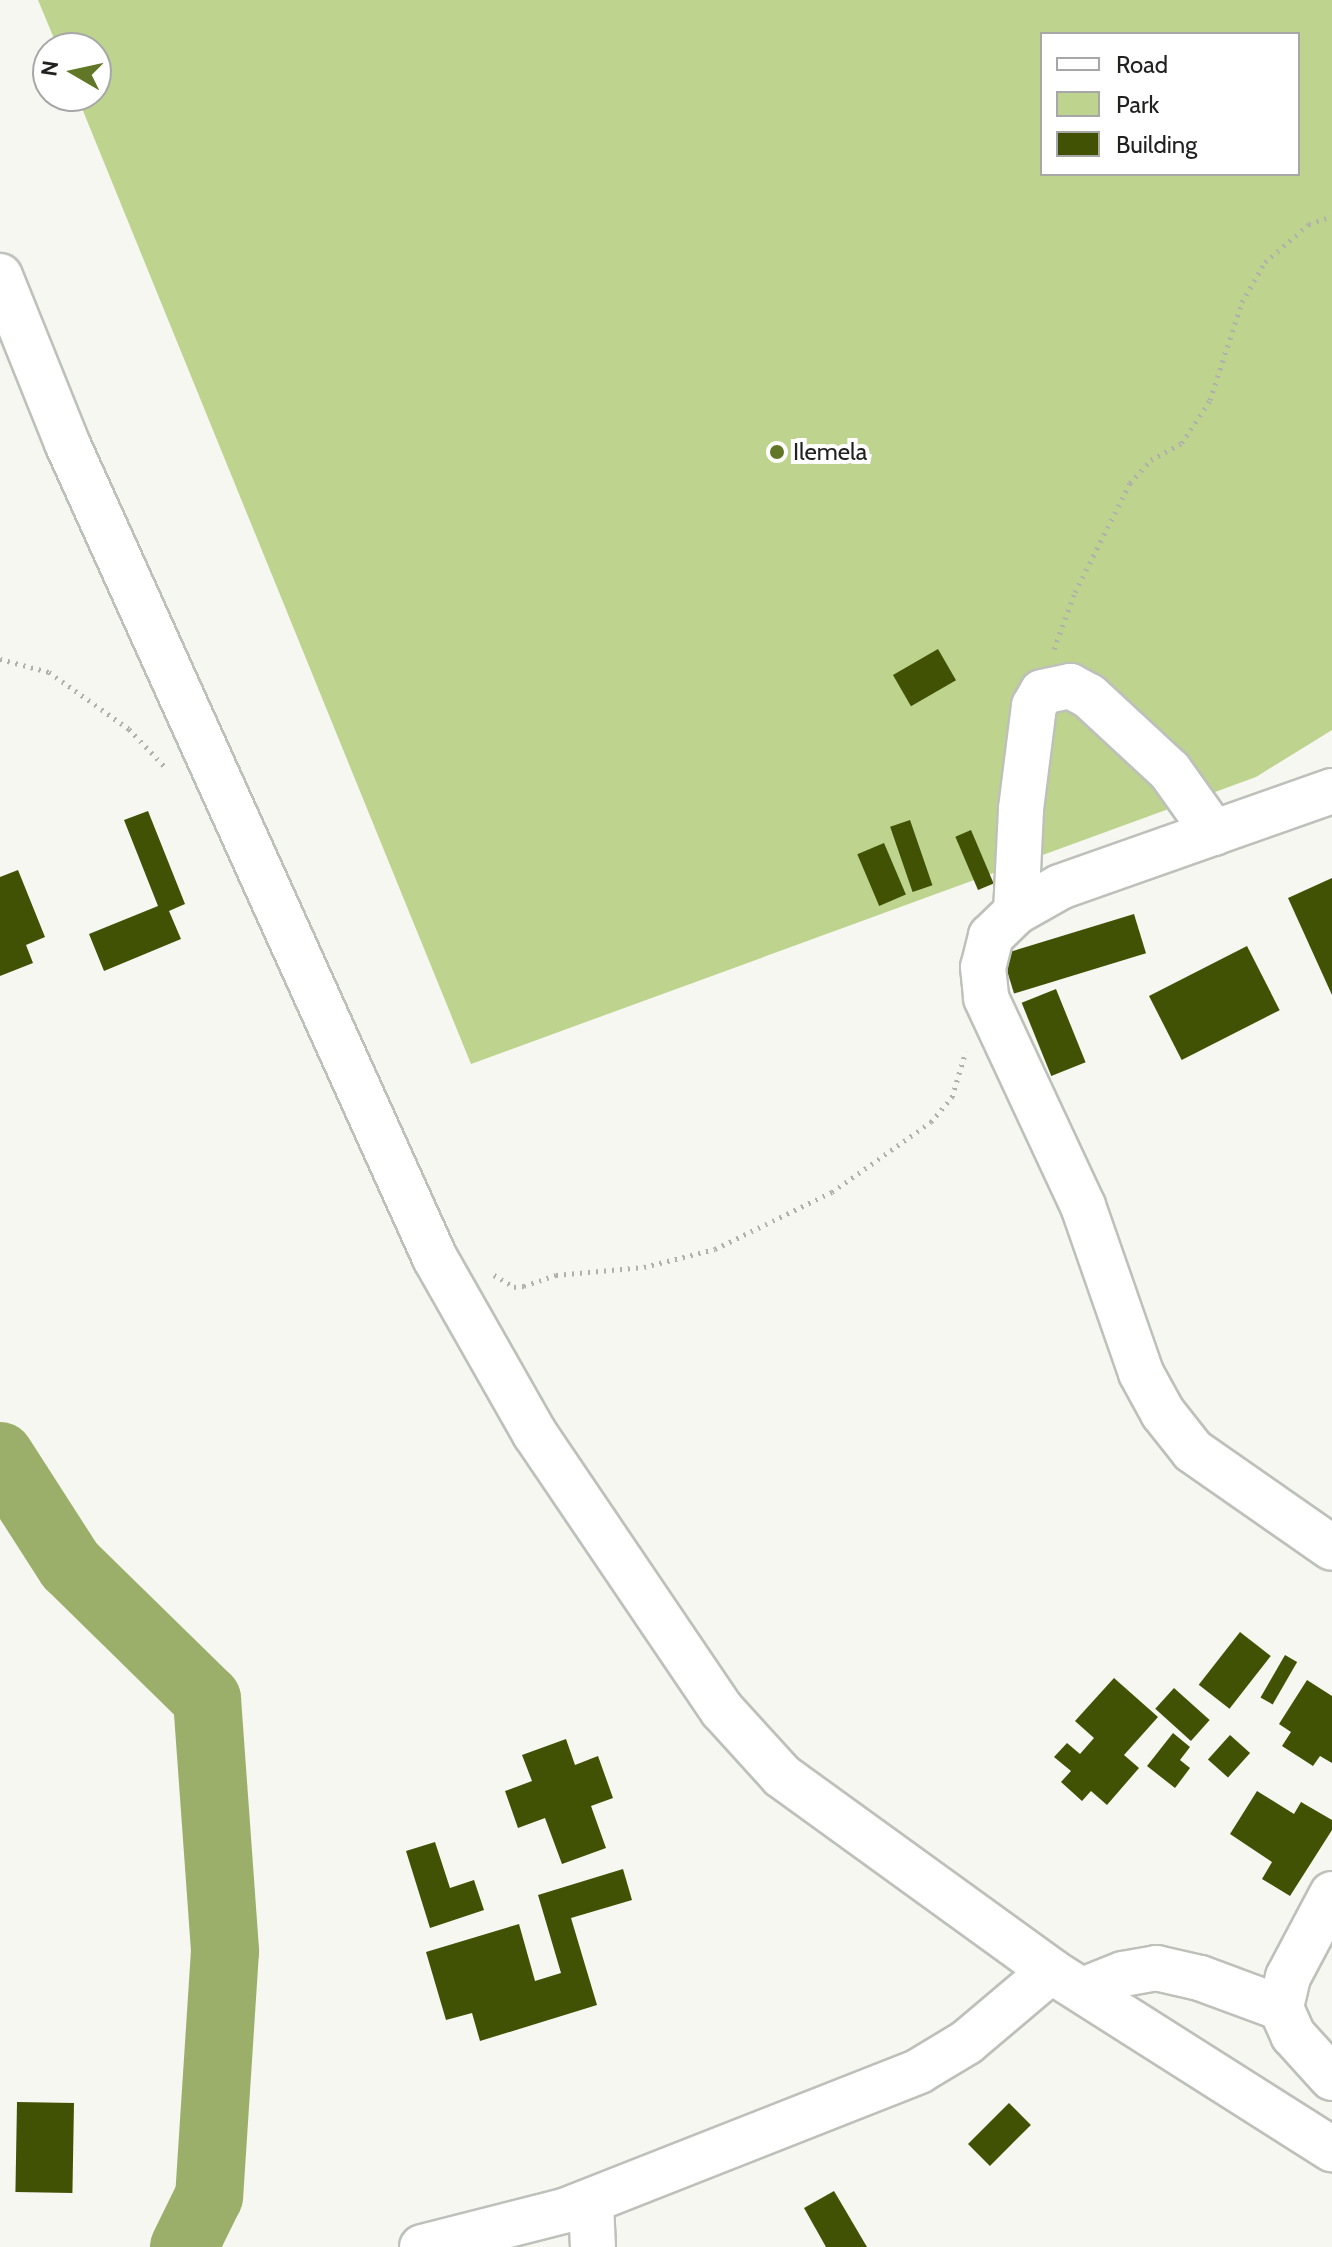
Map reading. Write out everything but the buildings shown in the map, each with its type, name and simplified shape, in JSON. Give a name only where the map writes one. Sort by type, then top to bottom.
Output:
[{"type":"street","points":[[0,276],[67,443],[435,1258],[535,1434],[722,1710],[782,1776],[1067,1980],[1332,2149]]},
{"type":"street","points":[[1016,912],[1021,809],[1034,706],[1042,692],[1070,686],[1089,696],[1139,739],[1214,833]]},
{"type":"street","points":[[1332,791],[1060,887],[1016,912],[991,936],[983,967],[986,998],[1083,1206],[1141,1373],[1163,1413],[1193,1451],[1332,1548]]},
{"type":"street","points":[[1332,1894],[1288,1977],[1281,2008],[1293,2035],[1332,2078]]},
{"type":"street","points":[[422,2247],[591,2202],[919,2071],[1067,1980],[1156,1968],[1200,1978],[1281,2008]]},
{"type":"street","points":[[591,2202],[593,2247]]},
{"type":"path","points":[[1051,689],[1051,660],[1061,627],[1130,483],[1151,460],[1191,433],[1224,369],[1242,302],[1265,262],[1299,231],[1332,216]]},
{"type":"path","points":[[0,659],[49,672],[129,729],[175,779]]},
{"type":"path","points":[[435,1258],[476,1265],[514,1287],[556,1275],[677,1261],[715,1249],[832,1192],[931,1122],[952,1097],[986,998]]},
{"type":"green space","name":"Ilemela","points":[[38,0],[1332,0],[1332,730],[1256,777],[471,1064],[84,112],[112,112],[112,32],[51,32]]},
{"type":"waterway","points":[[0,1456],[70,1565],[207,1699],[225,1951],[209,2196],[184,2247]]},
{"type":"place","name":"Ilemela","points":[[777,452]]}]
